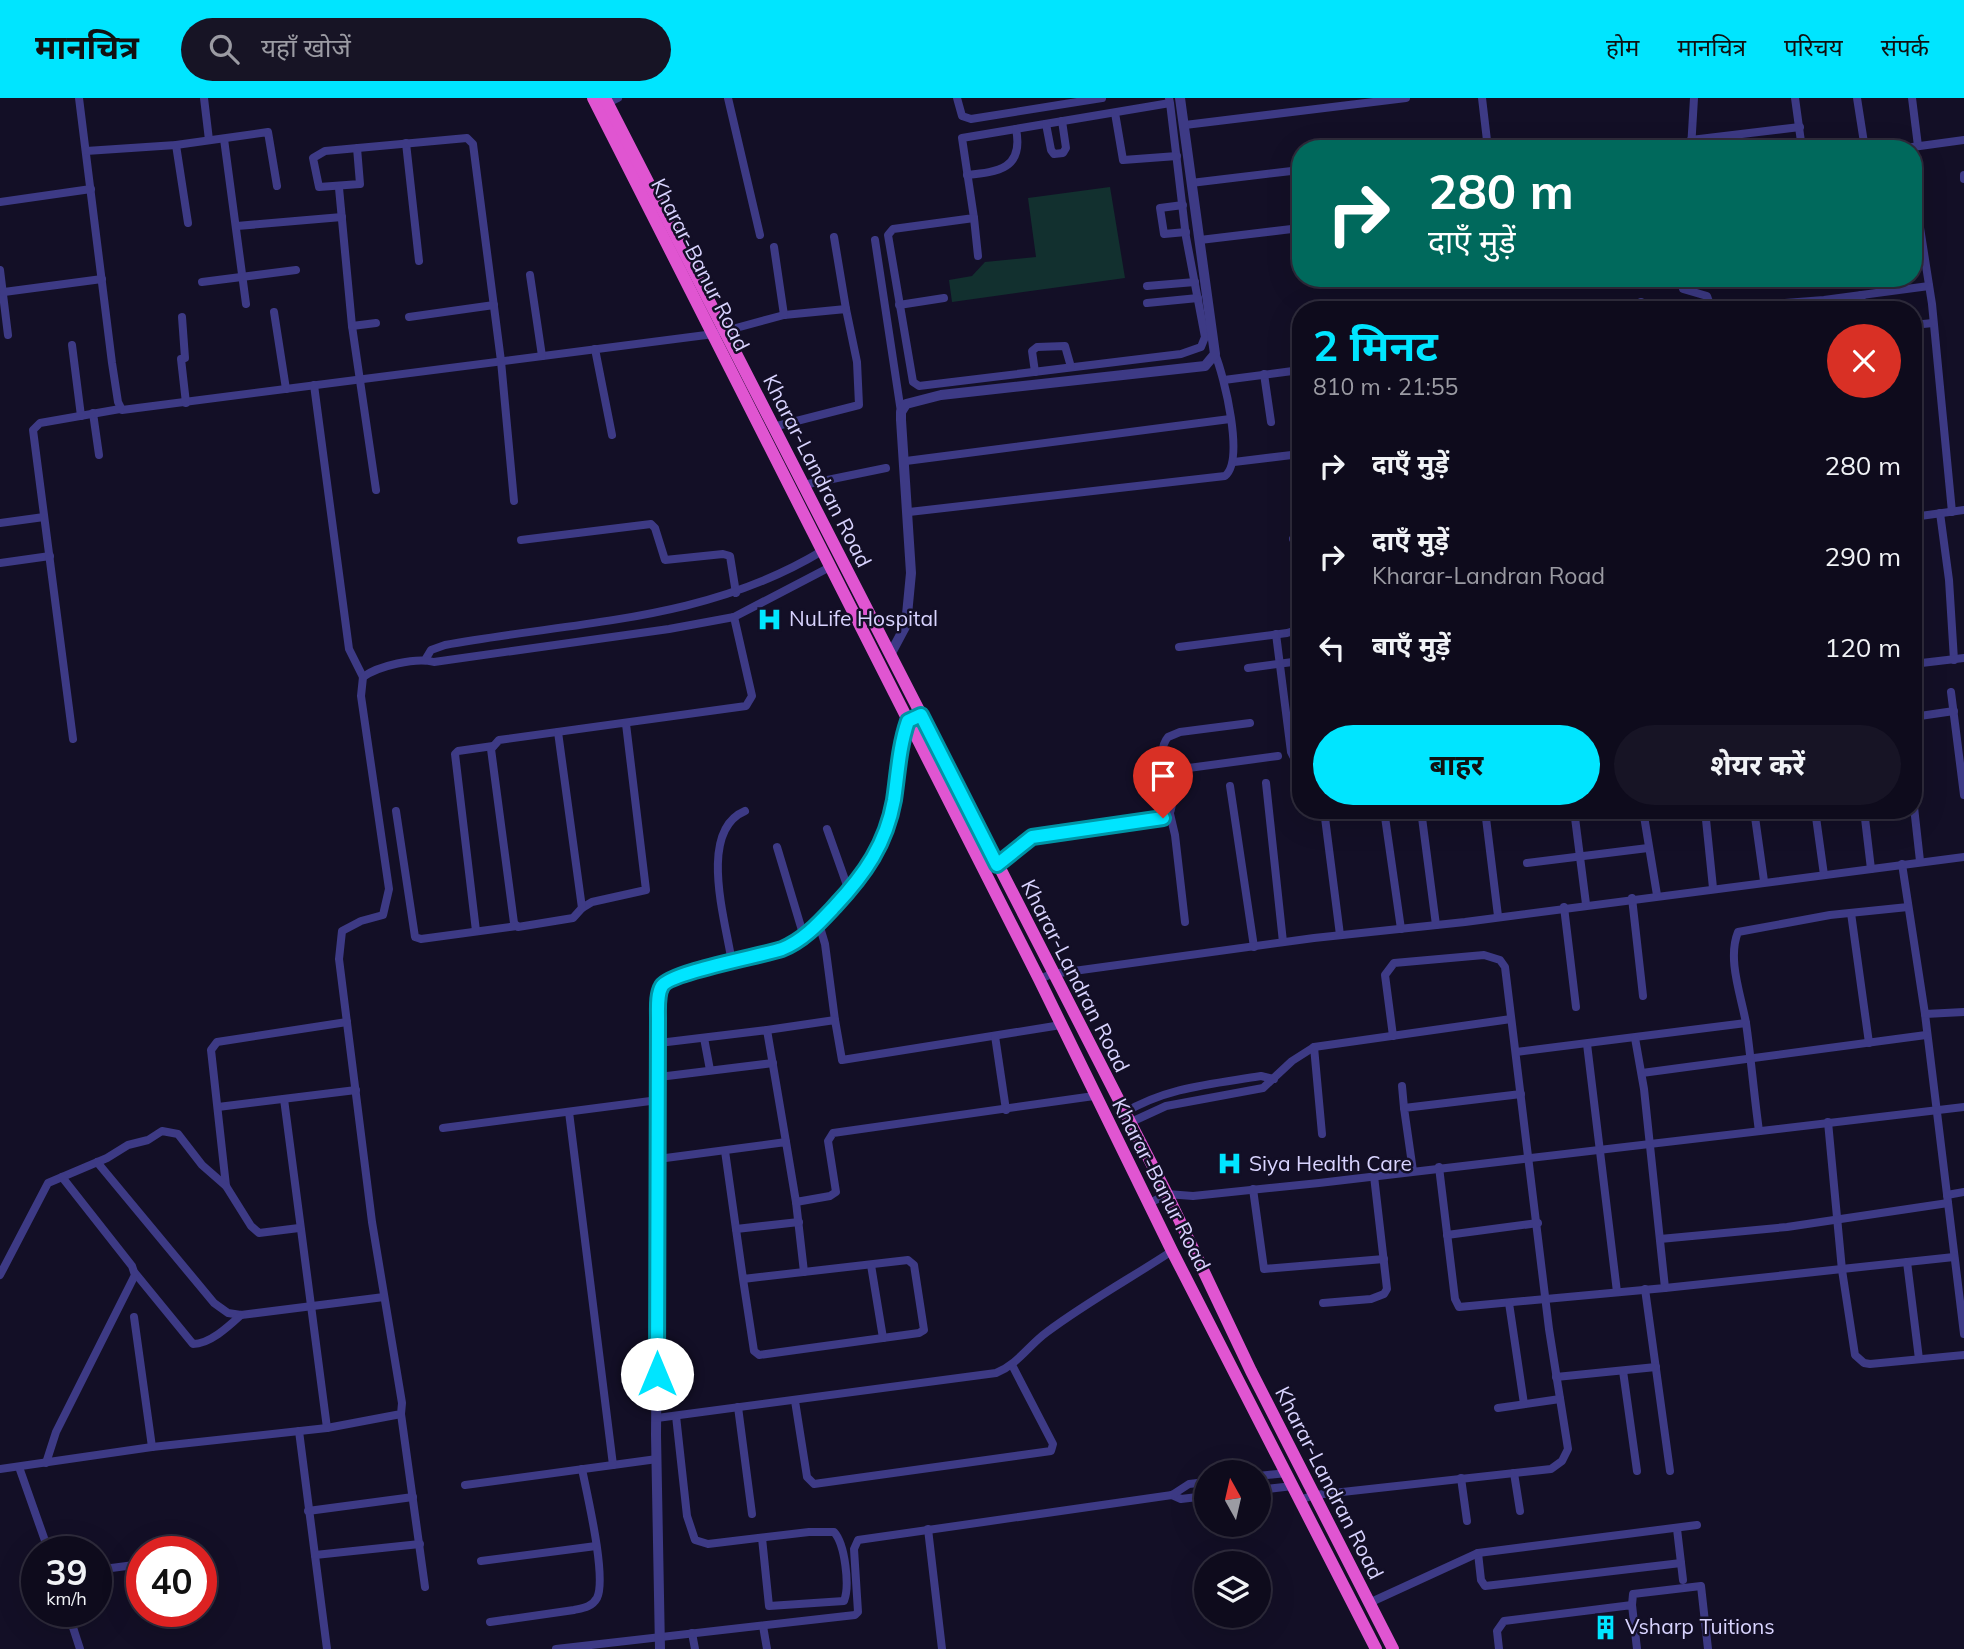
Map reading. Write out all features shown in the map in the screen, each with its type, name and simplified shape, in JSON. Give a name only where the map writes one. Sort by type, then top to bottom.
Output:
[{"type":"highway","name":"Kharar-Banur Road","points":[[593,98],[719,333],[830,567],[844,579],[915,718],[1094,1096],[1376,1649]]},
{"type":"highway","name":"Kharar-Landran Road","points":[[610,100],[719,333],[773,427],[803,485],[844,579],[890,655],[915,718],[997,865],[1167,1194],[1251,1371],[1392,1649]]},
{"type":"street","points":[[79,98],[120,409]]},
{"type":"street","points":[[204,98],[209,140]]},
{"type":"street","points":[[727,98],[760,236]]},
{"type":"street","points":[[957,98],[962,116],[971,119],[1102,98]]},
{"type":"street","points":[[909,512],[1218,478],[1229,473],[1234,462],[1230,419],[1224,380],[1215,354],[1180,98]]},
{"type":"street","points":[[1185,125],[1406,98]]},
{"type":"street","points":[[1482,98],[1485,140]]},
{"type":"street","points":[[1691,140],[1694,98]]},
{"type":"street","points":[[1796,98],[1801,140]]},
{"type":"street","points":[[1857,98],[1864,140]]},
{"type":"street","points":[[1912,98],[1918,140]]},
{"type":"street","points":[[974,218],[889,231],[909,374],[919,386],[1195,351],[1201,347],[1205,337],[1186,232],[1170,101],[1115,113],[962,138],[974,218],[978,256]]},
{"type":"street","points":[[1115,113],[1124,160],[1177,156]]},
{"type":"street","points":[[1046,124],[1051,150],[1054,154],[1063,153],[1066,148],[1062,121]]},
{"type":"street","points":[[1721,140],[1800,127]]},
{"type":"street","points":[[967,175],[996,171],[1006,166],[1018,150],[1016,129]]},
{"type":"street","points":[[86,151],[176,145],[268,132],[276,186]]},
{"type":"street","points":[[358,148],[360,184],[339,188],[319,187],[314,156],[320,152],[358,148],[467,138],[472,141],[501,361],[514,502]]},
{"type":"street","points":[[224,139],[246,304]]},
{"type":"street","points":[[1922,146],[1964,140]]},
{"type":"street","points":[[405,144],[419,261]]},
{"type":"street","points":[[176,145],[188,223]]},
{"type":"street","points":[[1191,183],[1292,171]]},
{"type":"street","points":[[339,188],[352,326],[376,490]]},
{"type":"street","points":[[0,202],[91,190]]},
{"type":"street","points":[[1183,205],[1160,208],[1159,212],[1164,234],[1186,232]]},
{"type":"street","points":[[237,226],[342,217]]},
{"type":"street","points":[[1200,240],[1292,229]]},
{"type":"street","points":[[773,427],[859,405],[857,362],[834,237]]},
{"type":"street","points":[[875,240],[901,412],[912,573],[908,615],[890,655]]},
{"type":"street","points":[[774,247],[784,315]]},
{"type":"street","points":[[1922,254],[1929,286],[1952,512]]},
{"type":"street","points":[[0,270],[8,335]]},
{"type":"street","points":[[201,282],[296,270]]},
{"type":"street","points":[[530,275],[542,356]]},
{"type":"street","points":[[4,292],[102,279]]},
{"type":"street","points":[[1147,286],[1195,282]]},
{"type":"street","points":[[1922,287],[1929,286]]},
{"type":"street","points":[[1683,287],[1707,296],[1709,301]]},
{"type":"street","points":[[1797,301],[1921,287]]},
{"type":"street","points":[[1861,295],[1862,301]]},
{"type":"street","points":[[899,305],[944,298]]},
{"type":"street","points":[[1147,303],[1198,298]]},
{"type":"street","points":[[409,317],[494,305]]},
{"type":"street","points":[[73,738],[34,427],[40,423],[120,409],[129,411],[719,333],[784,315],[846,309]]},
{"type":"street","points":[[274,312],[286,389]]},
{"type":"street","points":[[182,317],[185,358],[181,359],[186,402]]},
{"type":"street","points":[[352,326],[376,323]]},
{"type":"street","points":[[1922,324],[1933,323]]},
{"type":"street","points":[[72,345],[81,416]]},
{"type":"street","points":[[1035,372],[1032,351],[1037,346],[1065,346],[1071,367]]},
{"type":"street","points":[[595,349],[611,435]]},
{"type":"street","points":[[901,412],[906,404],[920,398],[1205,366],[1215,354]]},
{"type":"street","points":[[1224,380],[1292,371]]},
{"type":"street","points":[[1264,374],[1271,422]]},
{"type":"street","points":[[314,385],[349,649],[363,677],[361,696],[389,889],[383,915],[360,921],[342,931],[339,959],[384,1297],[402,1403],[401,1415],[425,1587]]},
{"type":"street","points":[[93,414],[99,455]]},
{"type":"street","points":[[906,461],[1230,419]]},
{"type":"street","points":[[1234,462],[1292,455]]},
{"type":"street","points":[[803,485],[886,468]]},
{"type":"street","points":[[1922,516],[1964,510]]},
{"type":"street","points":[[1940,513],[1950,580],[1954,660]]},
{"type":"street","points":[[0,523],[44,517]]},
{"type":"street","points":[[520,540],[651,524],[655,528],[665,560],[723,554],[730,556],[736,593]]},
{"type":"street","points":[[425,660],[431,650],[445,645],[666,611],[736,593],[784,574],[822,551]]},
{"type":"street","points":[[0,563],[50,556]]},
{"type":"street","points":[[363,677],[373,671],[425,660],[443,661],[734,617],[830,567]]},
{"type":"street","points":[[476,931],[455,754],[458,751],[493,746],[499,740],[626,724],[738,707],[750,702],[752,696],[734,617]]},
{"type":"street","points":[[1179,647],[1292,631]]},
{"type":"street","points":[[1276,634],[1292,754]]},
{"type":"street","points":[[1922,663],[1964,658]]},
{"type":"street","points":[[1248,668],[1292,662]]},
{"type":"street","points":[[1951,692],[1963,766],[1964,795]]},
{"type":"street","points":[[1922,716],[1954,711]]},
{"type":"street","points":[[660,1649],[657,1418],[660,992],[664,983],[680,974],[782,949],[804,937],[819,924],[849,891],[882,842],[915,718]]},
{"type":"street","points":[[1185,922],[1170,814],[1164,742],[1172,734],[1250,723]]},
{"type":"street","points":[[396,811],[415,937],[421,939],[573,918],[592,902],[646,890],[626,724]]},
{"type":"street","points":[[558,732],[582,908]]},
{"type":"street","points":[[493,746],[517,926]]},
{"type":"street","points":[[1166,771],[1278,756]]},
{"type":"street","points":[[1266,783],[1283,942]]},
{"type":"street","points":[[1230,786],[1254,947]]},
{"type":"street","points":[[732,963],[717,852],[725,825],[745,811]]},
{"type":"street","points":[[997,865],[1032,837],[1163,818],[1170,814]]},
{"type":"street","points":[[1325,819],[1340,935]]},
{"type":"street","points":[[1385,819],[1401,929]]},
{"type":"street","points":[[1423,819],[1436,925]]},
{"type":"street","points":[[1486,819],[1499,916]]},
{"type":"street","points":[[1575,819],[1586,904]]},
{"type":"street","points":[[1644,819],[1657,895]]},
{"type":"street","points":[[1706,819],[1713,888]]},
{"type":"street","points":[[1755,819],[1764,881]]},
{"type":"street","points":[[1816,819],[1824,875]]},
{"type":"street","points":[[1865,819],[1871,869]]},
{"type":"street","points":[[1915,819],[1920,861]]},
{"type":"street","points":[[827,829],[849,891]]},
{"type":"street","points":[[777,847],[804,937]]},
{"type":"street","points":[[1527,863],[1648,848]]},
{"type":"street","points":[[1039,979],[1052,974],[1283,942],[1964,857]]},
{"type":"street","points":[[1902,864],[1925,1014],[1954,1257],[1960,1270],[1964,1334]]},
{"type":"street","points":[[1632,898],[1643,996]]},
{"type":"street","points":[[1564,907],[1576,1007]]},
{"type":"street","points":[[1759,1131],[1746,1023],[1738,986],[1735,946],[1738,932],[1851,913],[1908,907]]},
{"type":"street","points":[[1851,913],[1869,1043]]},
{"type":"street","points":[[819,924],[826,950],[842,1060],[1061,1025]]},
{"type":"street","points":[[1299,1500],[1315,1494],[1551,1469],[1562,1461],[1568,1441],[1545,1298],[1505,967],[1494,957],[1438,957],[1394,963],[1385,975],[1394,1036]]},
{"type":"street","points":[[1925,1014],[1964,1012]]},
{"type":"street","points":[[1127,1118],[1166,1105],[1263,1088],[1292,1061],[1314,1048],[1511,1019]]},
{"type":"street","points":[[659,1043],[835,1020]]},
{"type":"street","points":[[226,1186],[210,1055],[217,1042],[347,1023]]},
{"type":"street","points":[[1516,1052],[1746,1023]]},
{"type":"street","points":[[767,1030],[796,1202],[804,1272]]},
{"type":"street","points":[[1642,1073],[1926,1035]]},
{"type":"street","points":[[995,1036],[1006,1110]]},
{"type":"street","points":[[704,1038],[710,1070]]},
{"type":"street","points":[[1635,1038],[1642,1073],[1665,1288]]},
{"type":"street","points":[[1587,1044],[1617,1292]]},
{"type":"street","points":[[1314,1048],[1322,1134]]},
{"type":"street","points":[[659,1077],[773,1063]]},
{"type":"street","points":[[1127,1118],[1164,1092],[1261,1076],[1274,1080]]},
{"type":"street","points":[[1402,1087],[1413,1171]]},
{"type":"street","points":[[218,1107],[356,1090]]},
{"type":"street","points":[[1404,1108],[1521,1094]]},
{"type":"street","points":[[796,1202],[833,1195],[836,1192],[828,1141],[833,1133],[1094,1096]]},
{"type":"street","points":[[284,1099],[327,1429]]},
{"type":"street","points":[[443,1128],[658,1100]]},
{"type":"street","points":[[1150,1203],[1167,1194],[1193,1196],[1528,1157],[1649,1146],[1964,1107]]},
{"type":"street","points":[[569,1112],[613,1465]]},
{"type":"street","points":[[1828,1122],[1842,1270],[1853,1348],[1859,1360],[1870,1364],[1964,1355]]},
{"type":"street","points":[[0,1275],[46,1186],[162,1131],[178,1134],[202,1165],[226,1186],[256,1231],[265,1233],[299,1228]]},
{"type":"street","points":[[658,1159],[786,1142]]},
{"type":"street","points":[[725,1151],[743,1279],[756,1353],[919,1333],[924,1326],[912,1262],[905,1259],[743,1279]]},
{"type":"street","points":[[97,1162],[214,1303],[228,1313],[241,1315],[384,1297]]},
{"type":"street","points":[[1439,1167],[1457,1304],[1468,1309],[1545,1298],[1954,1257]]},
{"type":"street","points":[[1323,1303],[1371,1299],[1384,1294],[1387,1289],[1374,1176]]},
{"type":"street","points":[[62,1177],[193,1344],[199,1344],[225,1330],[241,1315]]},
{"type":"street","points":[[1253,1189],[1264,1269],[1384,1259]]},
{"type":"street","points":[[1660,1239],[1838,1220],[1948,1199],[1964,1192]]},
{"type":"street","points":[[736,1229],[799,1222]]},
{"type":"street","points":[[1447,1235],[1538,1223]]},
{"type":"street","points":[[657,1418],[996,1373],[1012,1365],[1058,1324],[1172,1251]]},
{"type":"street","points":[[1907,1262],[1919,1359]]},
{"type":"street","points":[[871,1265],[883,1338]]},
{"type":"street","points":[[46,1463],[57,1432],[127,1297],[135,1273]]},
{"type":"street","points":[[1645,1289],[1670,1471]]},
{"type":"street","points":[[1509,1303],[1524,1404]]},
{"type":"street","points":[[134,1317],[152,1447]]},
{"type":"street","points":[[795,1401],[807,1477],[814,1484],[1051,1451],[1053,1444],[1012,1365]]},
{"type":"street","points":[[1556,1377],[1656,1367]]},
{"type":"street","points":[[1623,1371],[1637,1471]]},
{"type":"street","points":[[1498,1408],[1560,1399]]},
{"type":"street","points":[[738,1407],[752,1514]]},
{"type":"street","points":[[0,1469],[152,1447],[327,1429],[401,1415]]},
{"type":"street","points":[[676,1416],[687,1516],[695,1540],[708,1544],[762,1538],[834,1532],[840,1543],[846,1592],[844,1601],[771,1608],[767,1602],[762,1538]]},
{"type":"street","points":[[299,1431],[327,1649]]},
{"type":"street","points":[[465,1485],[657,1459]]},
{"type":"street","points":[[19,1467],[43,1536]]},
{"type":"street","points":[[490,1622],[561,1613],[592,1604],[599,1591],[596,1546],[582,1469]]},
{"type":"street","points":[[1271,1475],[1287,1473]]},
{"type":"street","points":[[1514,1473],[1520,1511]]},
{"type":"street","points":[[1461,1478],[1467,1521]]},
{"type":"street","points":[[555,1649],[855,1615],[858,1612],[854,1549],[858,1540],[1172,1495],[1194,1483]]},
{"type":"street","points":[[1271,1489],[1293,1486]]},
{"type":"street","points":[[1172,1495],[1181,1499],[1194,1497]]},
{"type":"street","points":[[308,1511],[413,1497]]},
{"type":"street","points":[[1370,1603],[1478,1553],[1697,1525]]},
{"type":"street","points":[[928,1529],[942,1649]]},
{"type":"street","points":[[1677,1529],[1683,1580]]},
{"type":"street","points":[[315,1555],[419,1544]]},
{"type":"street","points":[[481,1561],[596,1546]]},
{"type":"street","points":[[1478,1553],[1485,1586],[1681,1563]]},
{"type":"street","points":[[1637,1649],[1633,1594],[1701,1586],[1708,1649]]},
{"type":"street","points":[[1499,1649],[1497,1630],[1504,1621],[1632,1605]]},
{"type":"street","points":[[763,1626],[767,1649]]},
{"type":"street","points":[[73,1627],[80,1649]]},
{"type":"street","points":[[692,1633],[695,1649]]},
{"type":"green space","points":[[1110,187],[1125,278],[952,302],[949,280],[972,276],[985,262],[1036,257],[1028,198]]},
{"type":"place","name":"NuLife Hospital","points":[[769,619]]},
{"type":"place","name":"Siya Health Care","points":[[1229,1164]]},
{"type":"place","name":"Vsharp Tuitions","points":[[1605,1627]]},
{"type":"route","points":[[657,1374],[658,1018],[660,992],[664,983],[680,974],[782,949],[795,944],[819,924],[865,871],[882,842],[893,803],[904,733],[908,721],[921,715],[997,865],[1032,837],[1163,818]]}]
